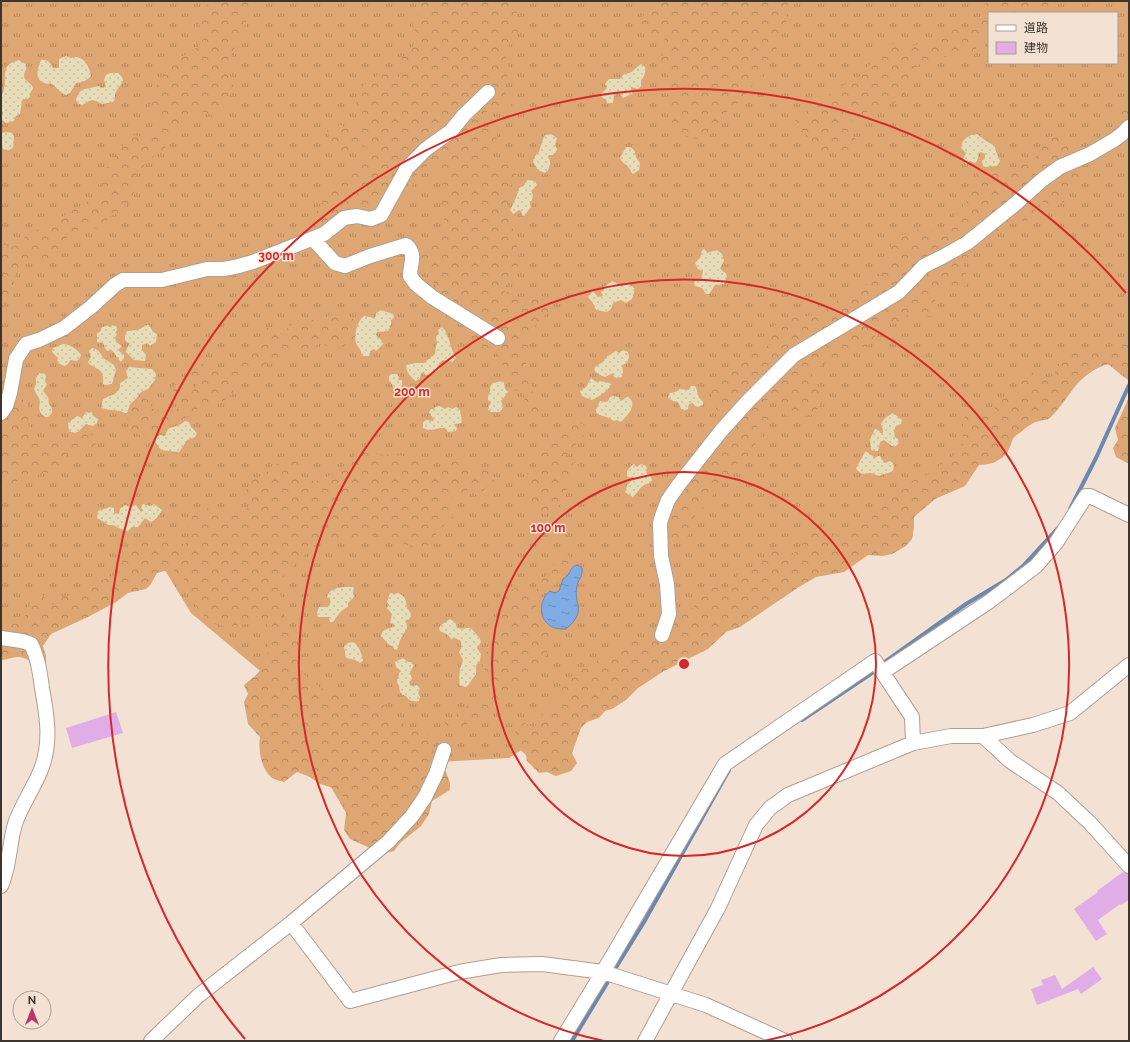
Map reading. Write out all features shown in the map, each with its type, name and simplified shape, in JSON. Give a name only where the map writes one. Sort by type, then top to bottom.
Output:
[{"type":"street","points":[[1,413],[6,406],[10,393],[16,359],[26,344],[39,340],[64,328],[91,307],[115,285],[123,280],[162,280],[207,269],[235,267],[313,239],[324,234],[344,218],[357,216],[371,219],[381,215],[407,168],[426,149],[450,131],[488,92]]},
{"type":"street","points":[[662,635],[669,614],[667,584],[661,556],[660,523],[662,516],[668,500],[680,483],[721,431],[748,401],[794,355],[899,292],[924,266],[942,258],[967,243],[1042,180],[1060,167],[1090,154],[1114,140],[1129,127]]},
{"type":"street","points":[[313,239],[334,263],[345,266],[370,256],[406,245],[413,253],[410,276],[416,284],[432,297],[498,338]]},
{"type":"street","points":[[884,672],[990,601],[1036,566],[1056,543],[1086,496],[1090,496],[1129,515]]},
{"type":"street","points":[[1,638],[31,644],[36,655],[47,718],[48,744],[41,771],[16,822],[6,872],[1,886]]},
{"type":"street","points":[[561,1041],[725,764],[875,661],[884,672],[912,717],[914,743]]},
{"type":"street","points":[[644,1041],[718,908],[756,825],[770,808],[788,795],[914,743],[951,736],[983,736],[1034,725],[1070,713],[1129,665]]},
{"type":"street","points":[[983,736],[1010,761],[1058,793],[1090,823],[1129,866]]},
{"type":"street","points":[[151,1041],[198,996],[291,923],[389,841],[407,821],[425,797],[436,774],[444,750]]},
{"type":"street","points":[[291,923],[350,1001],[458,972],[501,965],[542,964],[603,972],[706,1005],[785,1041]]},
{"type":"green space","points":[[1,1],[1129,1],[1129,381],[1094,353],[1043,408],[775,587],[509,758],[439,762],[362,840],[265,675],[191,613],[157,557],[1,648]]},
{"type":"green space","points":[[214,1],[259,1],[251,6],[241,39],[232,52],[229,72],[234,89],[224,106],[213,116],[203,112],[185,118],[177,133],[162,151],[149,160],[135,176],[134,197],[119,213],[108,217],[106,226],[95,228],[90,227],[85,223],[77,231],[67,237],[66,249],[62,253],[44,259],[27,258],[21,261],[14,281],[12,298],[1,306],[1,244],[13,247],[24,240],[25,233],[45,228],[53,219],[66,215],[86,202],[94,199],[101,192],[105,170],[120,152],[124,142],[124,135],[129,133],[137,136],[152,135],[159,122],[158,116],[151,108],[149,97],[163,77],[170,62],[180,63],[182,56],[198,47],[203,39],[199,22],[201,13],[208,4]]},
{"type":"green space","points":[[422,1],[511,1],[520,20],[517,36],[509,44],[506,57],[510,71],[502,88],[509,99],[513,110],[487,111],[483,127],[497,132],[496,150],[483,154],[482,162],[501,159],[520,167],[510,188],[508,204],[520,263],[510,277],[504,291],[522,298],[536,294],[549,299],[549,311],[531,333],[525,371],[531,382],[533,395],[541,407],[534,421],[528,417],[523,392],[513,390],[501,360],[491,349],[476,350],[468,348],[462,339],[469,329],[450,315],[447,299],[434,284],[420,256],[428,244],[444,236],[444,210],[438,199],[443,188],[438,170],[430,163],[416,175],[409,198],[390,200],[378,210],[364,206],[329,230],[317,228],[314,218],[321,203],[320,195],[352,170],[365,162],[372,151],[364,145],[347,150],[337,150],[330,140],[327,130],[340,125],[355,132],[362,114],[355,100],[363,85],[374,82],[379,72],[398,79],[404,68],[399,59],[412,50],[416,35],[412,21],[421,11],[417,8]]},
{"type":"green space","points":[[650,1],[791,1],[784,9],[787,17],[786,26],[781,31],[776,50],[771,57],[764,74],[753,84],[743,98],[720,118],[716,129],[702,139],[691,138],[674,129],[666,105],[670,94],[671,85],[668,76],[662,68],[661,60],[667,41],[658,36],[648,36],[642,30],[641,20],[649,6]]},
{"type":"green space","points":[[1004,1],[1049,1],[1050,12],[988,12],[988,35],[981,38],[974,53],[958,57],[940,57],[919,65],[908,72],[912,84],[898,101],[857,116],[848,126],[858,144],[847,154],[832,150],[821,156],[813,150],[809,139],[805,134],[794,130],[792,123],[807,111],[822,106],[836,88],[852,82],[864,73],[874,57],[884,46],[896,43],[915,45],[938,39],[947,31],[959,28],[975,30],[987,2],[1003,3]]},
{"type":"green space","points":[[1129,94],[1129,117],[1119,119],[1114,116]]},
{"type":"green space","points":[[1057,134],[1067,137],[1069,160],[1078,166],[1083,179],[1078,186],[1065,192],[1064,202],[1056,206],[1042,202],[1036,209],[1036,218],[1007,224],[1000,231],[985,232],[967,252],[968,259],[963,263],[967,282],[966,285],[959,291],[947,287],[942,288],[934,298],[938,307],[933,316],[918,317],[908,315],[896,324],[887,323],[880,325],[871,344],[864,347],[852,348],[847,357],[827,362],[809,373],[819,388],[823,399],[815,414],[808,415],[797,420],[784,413],[776,396],[767,399],[766,404],[771,412],[769,420],[761,422],[754,418],[762,435],[747,459],[737,464],[736,471],[718,483],[713,495],[706,505],[694,517],[692,529],[686,538],[672,538],[664,533],[675,502],[697,470],[706,467],[711,455],[719,449],[729,435],[732,426],[725,422],[724,415],[717,410],[713,404],[711,396],[712,387],[728,377],[740,361],[771,344],[771,328],[785,319],[820,314],[832,304],[848,294],[853,294],[880,275],[890,254],[893,242],[902,235],[912,233],[921,227],[930,230],[943,231],[955,225],[953,217],[963,207],[970,195],[967,189],[968,186],[979,171],[986,168],[997,168],[1002,174],[1012,174],[1024,162],[1040,154],[1042,144],[1048,138]]},
{"type":"green space","points":[[337,313],[354,319],[356,328],[352,343],[336,347],[319,343],[311,349],[292,348],[286,354],[284,360],[272,362],[263,371],[242,373],[239,375],[236,379],[233,392],[221,402],[194,410],[186,418],[176,424],[168,427],[162,427],[142,435],[135,433],[130,428],[128,423],[128,414],[142,397],[148,400],[153,409],[176,410],[181,406],[179,399],[173,390],[175,385],[180,384],[192,392],[197,385],[191,379],[190,370],[195,363],[202,364],[208,369],[234,367],[241,359],[250,354],[258,343],[263,331],[269,327],[283,335],[294,322],[298,320],[307,319],[319,321]]},
{"type":"green space","points":[[1122,340],[1129,340],[1129,371],[1123,366],[1109,364],[1095,369],[1088,374],[1077,384],[1051,417],[1032,424],[1015,437],[1008,451],[999,460],[979,465],[965,486],[935,499],[914,517],[912,539],[906,546],[892,554],[883,556],[868,555],[844,572],[816,577],[740,627],[726,632],[708,649],[664,671],[638,688],[626,700],[612,709],[605,711],[599,718],[587,722],[581,728],[572,753],[577,763],[571,771],[556,776],[547,772],[539,773],[527,761],[526,755],[513,743],[516,730],[524,723],[533,727],[538,724],[544,712],[562,696],[558,687],[582,669],[593,668],[598,660],[606,654],[618,653],[625,643],[636,638],[650,641],[671,632],[678,615],[689,611],[694,607],[706,588],[714,585],[722,588],[729,588],[740,573],[747,568],[757,567],[770,553],[781,547],[788,553],[794,553],[802,548],[802,538],[807,532],[822,532],[832,535],[845,534],[871,519],[880,509],[882,500],[891,490],[905,489],[911,481],[928,474],[957,453],[964,443],[962,431],[965,415],[975,411],[982,414],[994,412],[994,400],[1018,392],[1021,383],[1017,376],[1024,369],[1032,371],[1034,376],[1039,380],[1046,380],[1054,374],[1063,358],[1073,351],[1107,350],[1115,343]]},
{"type":"green space","points":[[1,371],[15,381],[21,397],[27,404],[30,412],[28,423],[32,433],[41,444],[66,440],[81,434],[89,433],[98,439],[96,444],[90,449],[74,452],[68,455],[60,467],[54,472],[41,473],[34,477],[24,478],[11,486],[1,487]]},
{"type":"green space","points":[[1129,397],[1129,464],[1116,457],[1113,448],[1118,440],[1115,428]]},
{"type":"green space","points":[[580,423],[585,426],[584,435],[575,445],[576,450],[565,456],[562,461],[567,466],[575,462],[580,467],[579,475],[568,482],[565,499],[554,511],[548,514],[541,514],[528,508],[529,494],[526,476],[530,469],[536,467],[542,460],[539,453],[540,445],[551,435],[564,435],[572,426]]},
{"type":"green space","points":[[371,452],[380,455],[392,454],[414,458],[422,464],[433,468],[446,467],[453,459],[463,460],[468,464],[481,468],[493,469],[494,480],[477,495],[467,490],[448,498],[449,508],[453,518],[442,527],[428,545],[418,548],[386,538],[365,534],[349,539],[318,542],[277,582],[285,626],[301,647],[296,659],[307,678],[321,688],[340,697],[363,703],[371,700],[385,705],[389,715],[409,727],[417,727],[426,731],[430,738],[433,750],[446,772],[450,783],[450,790],[432,801],[429,814],[421,826],[400,843],[394,851],[386,853],[372,849],[350,839],[344,830],[347,806],[343,796],[336,789],[320,784],[308,776],[297,772],[284,782],[273,779],[268,774],[261,759],[259,748],[260,737],[248,724],[244,702],[248,694],[244,685],[267,663],[269,633],[266,621],[257,616],[246,624],[229,627],[215,624],[198,611],[194,597],[183,578],[172,569],[157,573],[151,584],[146,589],[128,593],[116,602],[88,617],[51,634],[43,646],[46,656],[46,672],[25,658],[15,657],[1,660],[1,624],[9,622],[18,624],[29,611],[30,602],[34,594],[40,592],[47,603],[55,605],[62,597],[75,594],[92,581],[103,580],[114,575],[115,569],[144,540],[156,542],[165,536],[174,540],[178,544],[185,544],[190,535],[188,527],[193,515],[201,510],[211,508],[227,511],[233,509],[243,512],[252,505],[252,499],[244,493],[253,480],[280,462],[290,460],[298,462],[299,476],[304,481],[316,481],[336,473],[357,453]]},
{"type":"green space","points":[[566,554],[572,559],[567,568],[558,576],[557,584],[548,587],[540,594],[536,607],[541,622],[554,632],[553,642],[548,648],[540,673],[529,671],[497,709],[489,715],[468,723],[460,731],[446,731],[445,722],[462,711],[472,702],[485,703],[494,695],[493,684],[486,674],[482,663],[501,621],[501,600],[506,592],[516,588],[527,593],[536,590],[553,568],[557,558]]},
{"type":"sand","points":[[66,56],[71,58],[78,57],[84,61],[89,68],[91,76],[84,81],[76,83],[70,93],[66,95],[50,83],[43,83],[37,75],[41,60],[48,61],[53,68],[59,68],[59,59]]},
{"type":"sand","points":[[19,60],[26,64],[24,76],[33,88],[30,97],[23,99],[22,101],[20,114],[15,117],[14,121],[6,123],[1,119],[3,112],[1,111],[1,97],[4,90],[6,70],[9,64]]},
{"type":"sand","points":[[641,64],[645,67],[645,72],[641,80],[641,86],[638,89],[631,87],[631,90],[633,91],[632,94],[623,98],[620,93],[616,93],[613,103],[607,103],[606,99],[602,98],[601,94],[607,88],[605,84],[609,79],[620,79],[624,74],[630,73]]},
{"type":"sand","points":[[110,73],[118,73],[122,77],[123,81],[116,91],[113,102],[102,104],[92,100],[82,105],[77,103],[76,99],[81,90],[99,86],[101,88],[106,87],[104,80],[106,75]]},
{"type":"sand","points":[[1,133],[12,133],[14,136],[13,148],[5,150],[1,147]]},
{"type":"sand","points":[[551,134],[557,138],[555,145],[557,149],[554,155],[549,155],[548,157],[550,166],[545,173],[538,170],[533,162],[535,156],[539,152],[545,135]]},
{"type":"sand","points":[[977,134],[995,146],[1000,161],[997,166],[983,166],[982,161],[985,158],[985,154],[981,152],[979,153],[975,163],[970,161],[966,164],[963,159],[966,153],[961,148],[964,139],[971,135]]},
{"type":"sand","points":[[627,147],[634,150],[640,163],[639,170],[633,174],[620,158]]},
{"type":"sand","points":[[528,180],[535,181],[537,185],[531,191],[533,196],[530,203],[531,207],[524,216],[519,210],[513,214],[510,210],[519,189],[520,187],[524,186]]},
{"type":"sand","points":[[705,249],[707,253],[717,250],[722,254],[724,261],[720,268],[726,273],[727,277],[724,284],[715,285],[709,294],[706,294],[702,288],[695,286],[694,283],[696,279],[701,279],[703,271],[698,269],[695,263],[700,258],[702,250]]},
{"type":"sand","points":[[612,281],[620,285],[627,282],[635,289],[632,299],[626,303],[621,300],[613,303],[611,309],[607,312],[596,310],[588,297],[593,291],[598,297],[603,296],[601,292],[604,290],[604,287]]},
{"type":"sand","points":[[381,310],[393,314],[394,317],[391,320],[391,325],[388,331],[377,332],[376,335],[383,344],[376,351],[374,349],[370,351],[369,356],[361,355],[361,351],[355,340],[358,325],[364,316],[374,318],[376,313]]},
{"type":"sand","points":[[112,325],[117,327],[115,333],[117,334],[115,338],[116,342],[122,346],[119,349],[119,351],[124,355],[121,362],[113,351],[106,350],[103,343],[97,342],[97,333],[100,332],[102,327],[111,327]]},
{"type":"sand","points":[[149,325],[153,332],[157,334],[156,342],[150,346],[147,343],[142,345],[142,350],[146,355],[145,361],[134,360],[126,352],[130,343],[126,342],[126,333],[127,331],[138,330]]},
{"type":"sand","points":[[442,327],[447,334],[456,358],[452,362],[443,360],[439,363],[440,369],[432,374],[425,375],[424,372],[421,373],[420,378],[416,381],[409,374],[406,365],[424,363],[435,354],[437,343],[436,337],[439,333],[438,330]]},
{"type":"sand","points":[[63,344],[73,347],[81,355],[77,361],[70,360],[68,364],[64,366],[57,362],[58,358],[52,352],[53,348]]},
{"type":"sand","points":[[92,348],[98,350],[103,358],[114,365],[116,370],[112,384],[103,384],[102,373],[99,369],[89,364],[88,362],[91,357],[89,351]]},
{"type":"sand","points":[[623,350],[628,352],[629,357],[627,363],[622,365],[622,377],[614,377],[613,373],[605,377],[594,370],[595,367],[604,361],[605,358],[616,351],[619,353]]},
{"type":"sand","points":[[129,367],[152,369],[156,374],[155,380],[148,389],[141,392],[130,404],[127,413],[101,407],[103,399],[116,393],[120,388],[120,383],[128,378],[126,371]]},
{"type":"sand","points":[[39,373],[45,374],[46,376],[45,380],[47,384],[43,391],[48,397],[52,410],[52,413],[48,417],[45,417],[40,412],[40,401],[34,389],[36,378]]},
{"type":"sand","points":[[391,374],[397,374],[399,377],[398,380],[402,380],[402,387],[399,390],[394,389],[389,381],[389,376]]},
{"type":"sand","points":[[591,378],[596,382],[600,381],[610,383],[611,385],[600,396],[592,400],[582,396],[580,391],[586,387]]},
{"type":"sand","points":[[503,381],[505,389],[508,392],[501,401],[503,407],[500,412],[491,412],[488,410],[491,403],[488,400],[490,386],[493,383]]},
{"type":"sand","points":[[691,386],[696,387],[703,405],[698,407],[693,403],[689,404],[688,409],[685,410],[681,409],[678,402],[668,398],[670,393],[676,392],[679,389],[689,390]]},
{"type":"sand","points":[[613,396],[618,397],[621,401],[629,397],[632,403],[631,410],[621,422],[617,420],[614,421],[597,414],[596,410],[600,401],[606,402]]},
{"type":"sand","points":[[438,405],[445,409],[448,407],[452,409],[456,407],[460,410],[462,423],[454,425],[457,428],[456,431],[448,432],[445,428],[429,430],[423,428],[423,423],[425,421],[433,421],[434,419],[429,413],[431,409],[434,409]]},
{"type":"sand","points":[[86,412],[92,412],[93,416],[98,419],[97,423],[93,426],[86,424],[75,433],[69,431],[68,423],[77,416],[82,418]]},
{"type":"sand","points":[[893,413],[902,420],[901,424],[896,426],[894,431],[895,437],[898,439],[899,443],[895,447],[884,440],[880,442],[878,451],[873,451],[871,449],[870,439],[875,429],[879,430],[880,433],[883,433],[881,424],[885,418]]},
{"type":"sand","points":[[185,421],[189,422],[191,427],[197,433],[195,437],[187,440],[178,452],[161,450],[156,443],[155,438],[160,435],[165,436],[168,429]]},
{"type":"sand","points":[[865,452],[875,458],[880,456],[884,463],[890,461],[892,462],[894,465],[893,471],[879,476],[871,473],[860,473],[856,468]]},
{"type":"sand","points":[[634,464],[637,467],[641,464],[646,466],[646,473],[652,480],[650,483],[642,486],[633,497],[625,492],[627,485],[634,478],[633,476],[630,478],[627,476],[627,471]]},
{"type":"sand","points":[[143,504],[150,506],[154,504],[162,510],[153,521],[151,522],[145,518],[138,527],[132,527],[128,531],[113,525],[108,525],[97,518],[98,511],[110,507],[114,508],[114,513],[119,514],[120,509],[125,505],[131,507],[136,505],[141,512],[143,511],[141,507]]},
{"type":"sand","points":[[336,588],[354,588],[354,597],[348,603],[348,607],[341,611],[333,622],[330,622],[329,617],[318,617],[317,613],[319,607],[328,607],[330,604],[330,598],[327,597],[328,594]]},
{"type":"sand","points":[[390,593],[398,593],[403,596],[407,608],[411,614],[410,619],[406,620],[407,628],[400,640],[397,650],[394,649],[393,646],[390,646],[381,636],[383,631],[395,626],[394,624],[390,623],[392,614],[387,608],[389,605],[387,602]]},
{"type":"sand","points":[[450,619],[455,622],[457,628],[469,628],[474,631],[481,642],[477,648],[481,654],[480,661],[476,665],[476,675],[466,687],[460,686],[459,683],[463,660],[459,652],[461,649],[461,641],[455,638],[451,639],[448,635],[440,631],[439,628]]},
{"type":"sand","points":[[354,642],[359,648],[362,656],[363,661],[360,663],[346,658],[344,647],[348,643]]},
{"type":"sand","points":[[403,658],[414,665],[410,672],[412,679],[409,682],[411,686],[417,685],[420,689],[418,693],[420,697],[419,701],[410,700],[400,692],[397,682],[401,671],[396,667],[395,662]]},
{"type":"water","points":[[577,565],[582,568],[576,593],[578,612],[573,623],[566,629],[554,628],[545,621],[542,612],[542,602],[550,591],[555,593],[559,591],[563,579],[568,575],[574,566]]},
{"type":"building","points":[[116,712],[123,733],[72,748],[66,728]]},
{"type":"building","points":[[1123,872],[1129,874],[1129,900],[1121,905],[1120,904],[1098,920],[1107,934],[1096,941],[1074,909]]},
{"type":"building","points":[[1093,967],[1102,979],[1081,994],[1078,989],[1037,1005],[1031,989],[1043,985],[1041,980],[1055,975],[1062,989]]},
{"type":"waterway","points":[[1070,509],[1096,458],[1129,385]]},
{"type":"waterway","points":[[882,664],[966,604],[1006,580],[1023,566],[1058,528]]},
{"type":"waterway","points":[[802,720],[872,673]]},
{"type":"waterway","points":[[615,969],[644,922],[729,770]]},
{"type":"waterway","points":[[572,1041],[609,980]]}]
